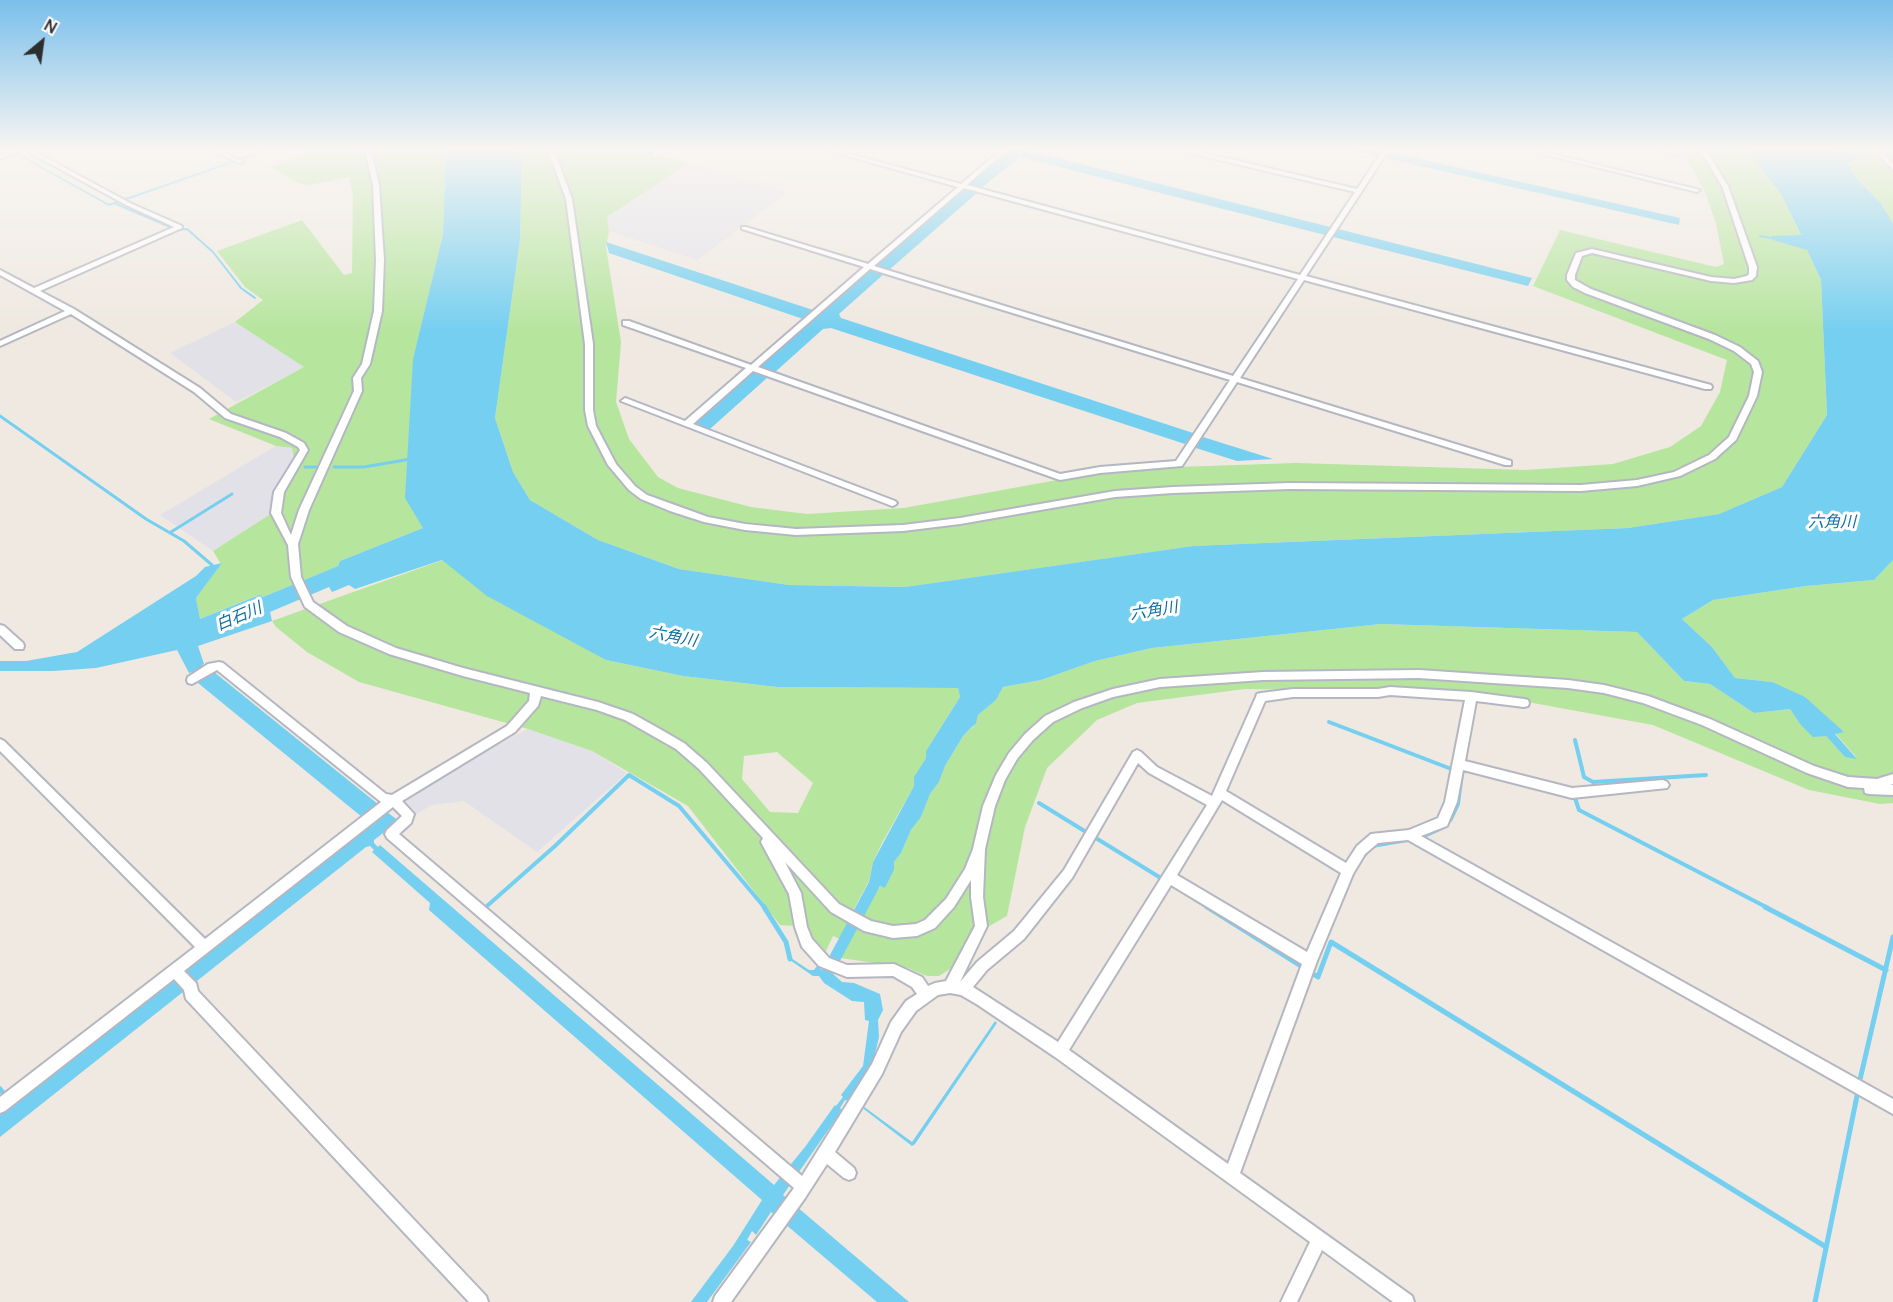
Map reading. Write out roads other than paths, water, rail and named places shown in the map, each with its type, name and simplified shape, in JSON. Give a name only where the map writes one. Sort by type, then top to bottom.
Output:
[{"type":"street","points":[[33,291],[180,227],[144,211]]},
{"type":"street","points":[[377,211],[380,260],[378,311],[366,363],[357,378],[358,391],[304,510],[293,544],[297,577],[309,604],[343,629],[393,651],[463,672],[598,706],[629,717],[680,746],[703,766],[759,829],[836,908],[869,927],[893,932],[917,930],[930,924],[950,903],[970,872],[979,849],[989,806],[1000,778],[1013,756],[1049,719],[1078,705],[1113,693],[1160,683],[1210,678],[1419,674],[1568,684],[1604,689],[1644,699],[1706,722],[1818,772],[1873,790],[1893,790]]},
{"type":"street","points":[[571,211],[590,344],[589,410],[592,426],[612,465],[632,488],[644,497],[673,509],[707,520],[745,527],[796,532],[903,528],[960,521],[1115,494],[1173,490],[1290,486],[1581,488],[1637,483],[1677,474],[1712,457],[1733,438],[1753,396],[1758,372],[1755,363],[1737,349],[1712,337],[1588,291],[1576,285],[1570,275],[1579,255],[1592,250],[1711,279],[1734,281],[1749,278],[1753,274],[1753,267],[1734,211]]},
{"type":"street","points":[[687,424],[933,211]]},
{"type":"street","points":[[1058,211],[1708,387]]},
{"type":"street","points":[[626,323],[1060,477],[1100,470],[1179,464],[1345,211]]},
{"type":"street","points":[[744,228],[1508,463]]},
{"type":"street","points":[[0,272],[71,311],[197,390],[228,416],[283,435],[302,445],[304,450],[279,492],[276,513],[288,540],[293,544]]},
{"type":"street","points":[[0,344],[71,311]]},
{"type":"street","points":[[625,400],[892,503]]},
{"type":"street","points":[[0,629],[19,646]]},
{"type":"street","points":[[192,681],[212,667],[219,666],[383,798],[393,800],[408,814],[407,819],[391,834],[779,1166],[802,1190]]},
{"type":"street","points":[[2,1104],[176,972],[204,947],[393,800],[512,729],[534,703],[536,690]]},
{"type":"street","points":[[1060,1052],[1217,798],[1261,697],[1293,693],[1390,691],[1471,696],[1524,703]]},
{"type":"street","points":[[1231,1177],[1308,967],[1348,871],[1361,850],[1375,838],[1414,838],[1443,822],[1451,802],[1471,696]]},
{"type":"street","points":[[0,744],[204,947]]},
{"type":"street","points":[[957,988],[1019,935],[1068,874],[1137,755],[1153,770],[1217,798],[1348,871]]},
{"type":"street","points":[[1457,769],[1572,793],[1663,785]]},
{"type":"street","points":[[1860,785],[1877,784],[1893,779]]},
{"type":"street","points":[[759,829],[795,893],[801,927],[807,943],[824,962],[848,971],[894,970],[917,982],[926,995]]},
{"type":"street","points":[[1414,838],[1893,1107]]},
{"type":"street","points":[[957,988],[981,926],[977,897],[979,849]]},
{"type":"street","points":[[1166,880],[1308,967]]},
{"type":"street","points":[[176,972],[191,988],[191,994],[480,1302]]},
{"type":"street","points":[[721,1302],[802,1190],[857,1103],[896,1027],[911,1006],[935,989],[957,988],[1060,1052],[1406,1302]]},
{"type":"street","points":[[825,1153],[849,1173]]},
{"type":"street","points":[[1289,1302],[1319,1239]]},
{"type":"water","name":"六角川","points":[[444,211],[521,211],[520,240],[495,418],[513,472],[530,500],[598,540],[679,569],[789,585],[905,587],[1193,546],[1628,528],[1719,514],[1782,487],[1827,415],[1821,280],[1807,250],[1773,240],[1772,236],[1801,235],[1789,211],[1885,211],[1893,223],[1893,560],[1874,580],[1806,586],[1713,600],[1682,619],[1712,647],[1735,678],[1772,682],[1805,697],[1844,732],[1835,734],[1857,759],[1845,757],[1826,736],[1813,737],[1790,709],[1754,713],[1710,684],[1684,681],[1637,632],[1381,624],[1152,648],[1095,661],[1041,680],[1003,687],[996,700],[978,715],[976,723],[963,736],[945,766],[921,817],[911,830],[901,853],[894,862],[894,870],[885,888],[880,886],[833,974],[842,982],[854,983],[880,994],[883,1010],[878,1020],[879,1037],[873,1062],[852,1098],[912,1142],[995,1021],[997,1023],[915,1144],[912,1146],[852,1100],[850,1102],[845,1100],[840,1108],[842,1110],[783,1195],[909,1302],[877,1302],[771,1212],[756,1235],[752,1231],[747,1240],[751,1242],[707,1302],[691,1302],[733,1246],[762,1200],[429,910],[430,903],[372,852],[374,850],[370,846],[0,1137],[0,1115],[376,820],[362,817],[198,683],[200,681],[192,672],[189,673],[177,650],[96,668],[53,671],[0,671],[0,661],[26,661],[77,652],[196,576],[205,567],[222,563],[196,598],[200,619],[259,595],[263,597],[338,566],[340,561],[423,528],[405,498],[413,359],[443,234]],"holes":[[[442,560],[487,596],[606,660],[683,676],[777,687],[958,688],[960,697],[926,751],[926,758],[914,777],[914,786],[873,862],[869,882],[822,970],[817,966],[814,970],[809,970],[788,956],[787,958],[813,976],[819,976],[824,983],[852,1001],[864,1002],[865,1020],[869,1021],[863,1066],[841,1095],[843,1097],[774,1185],[380,845],[378,847],[374,840],[399,821],[387,812],[382,815],[379,805],[214,672],[210,674],[202,665],[204,664],[198,646],[272,621],[270,612],[329,587],[332,592],[349,585],[355,589]]]},
{"type":"water","points":[[939,211],[957,211],[889,270],[884,268],[880,271],[885,273],[839,314],[841,318],[1193,433],[1190,438],[1200,441],[1203,437],[1273,459],[1237,461],[1196,448],[1199,443],[1188,440],[1185,444],[831,328],[823,329],[774,373],[768,371],[763,375],[768,377],[710,429],[695,423],[753,372],[759,374],[764,369],[759,367],[815,318],[808,315],[803,319],[609,253],[606,242],[813,310],[810,313],[818,316],[871,269],[877,271],[880,268],[875,266]]},
{"type":"water","points":[[1230,211],[1266,211],[1330,227],[1328,230],[1336,232],[1338,229],[1532,278],[1528,286],[1333,237],[1334,234],[1327,232],[1325,235]]},
{"type":"water","points":[[1617,211],[1648,211],[1680,218],[1679,225]]},
{"type":"waterway","points":[[132,211],[177,230],[187,229],[213,252],[241,288],[255,298]]},
{"type":"waterway","points":[[1760,236],[1777,239]]},
{"type":"waterway","points":[[0,416],[146,519],[184,541],[212,565],[210,568]]},
{"type":"waterway","points":[[334,467],[364,467],[411,459]]},
{"type":"waterway","points":[[305,467],[317,467]]},
{"type":"waterway","points":[[171,532],[232,494]]},
{"type":"waterway","points":[[1329,722],[1454,770]]},
{"type":"waterway","points":[[1575,740],[1584,777],[1593,782]]},
{"type":"waterway","points":[[1420,838],[1444,827],[1451,819],[1458,804],[1462,773]]},
{"type":"waterway","points":[[487,906],[555,846],[629,775],[679,806],[765,908]]},
{"type":"waterway","points":[[1593,782],[1706,775]]},
{"type":"waterway","points":[[1593,782],[1598,790]]},
{"type":"waterway","points":[[1574,795],[1579,810],[1768,908]]},
{"type":"waterway","points":[[1039,803],[1164,880]]},
{"type":"waterway","points":[[1361,859],[1372,846],[1407,840]]},
{"type":"waterway","points":[[1193,898],[1209,908]]},
{"type":"waterway","points":[[764,907],[786,942],[790,959]]},
{"type":"waterway","points":[[1207,907],[1304,968]]},
{"type":"waterway","points":[[1765,907],[1885,970]]},
{"type":"waterway","points":[[1885,970],[1893,937]]},
{"type":"waterway","points":[[1310,972],[1318,977],[1331,942],[1826,1247]]},
{"type":"waterway","points":[[1859,1084],[1885,970]]},
{"type":"waterway","points":[[0,1089],[16,1109]]},
{"type":"waterway","points":[[1815,1302],[1858,1091]]},
{"type":"water label","name":"白石川","points":[[239,617]]}]
